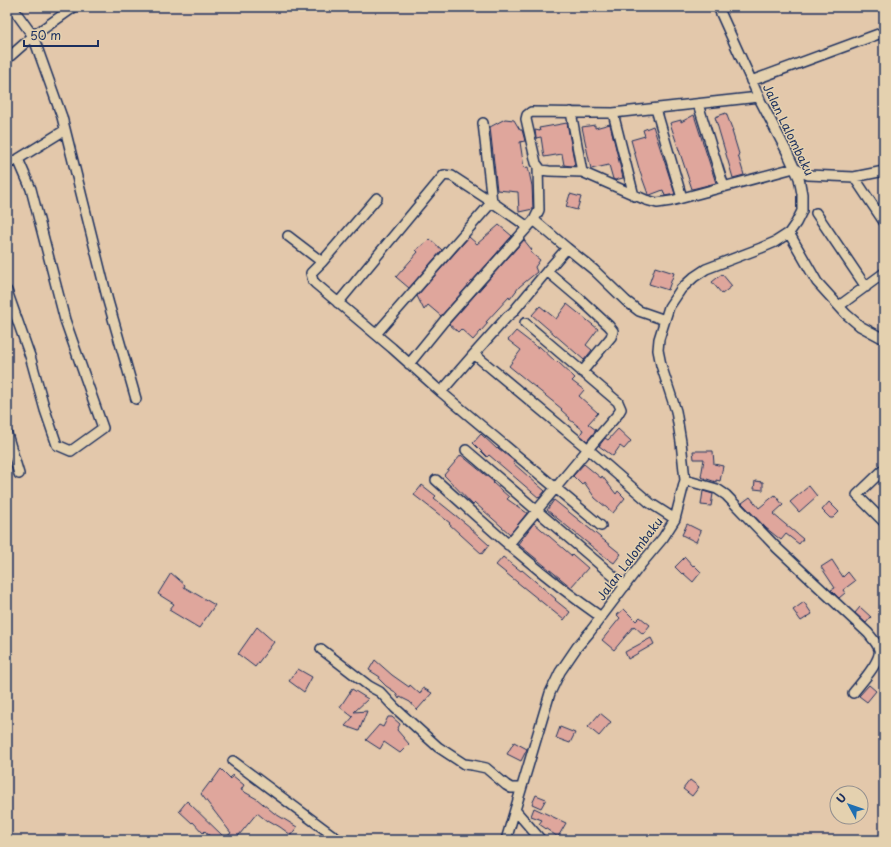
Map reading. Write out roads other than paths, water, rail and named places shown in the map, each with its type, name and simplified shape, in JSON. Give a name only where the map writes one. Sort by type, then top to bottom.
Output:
[{"type":"street","points":[[12,7],[33,36],[62,117],[108,301],[136,399]]},
{"type":"street","points":[[7,58],[33,36],[74,7]]},
{"type":"street","name":"Jalan Lalombaku","points":[[506,840],[550,693],[560,672],[577,647],[663,538],[675,519],[685,480],[676,411],[661,365],[658,350],[659,339],[669,307],[681,289],[694,277],[706,269],[776,242],[789,233],[802,211],[802,186],[751,81],[718,7]]},
{"type":"street","points":[[751,81],[884,32]]},
{"type":"street","points":[[409,364],[444,321],[534,220],[539,210],[538,167],[526,119],[527,115],[531,112],[612,113],[759,97]]},
{"type":"street","points":[[698,104],[724,187]]},
{"type":"street","points":[[656,109],[682,198]]},
{"type":"street","points":[[571,112],[582,172]]},
{"type":"street","points":[[612,113],[634,196]]},
{"type":"street","points":[[376,334],[492,202],[483,123]]},
{"type":"street","points":[[7,164],[18,159],[65,130]]},
{"type":"street","points":[[7,291],[30,356],[56,445],[71,451],[103,428],[65,320],[31,189],[18,159]]},
{"type":"street","points":[[538,167],[541,170],[549,171],[582,172],[634,196],[657,203],[671,201],[794,168],[808,175],[854,177],[884,171]]},
{"type":"street","points":[[338,303],[444,175],[452,176],[528,227]]},
{"type":"street","points":[[854,177],[883,216]]},
{"type":"street","points":[[377,198],[311,273],[316,284],[555,489],[601,526]]},
{"type":"street","points":[[816,213],[866,286]]},
{"type":"street","points":[[534,220],[594,270],[626,301],[639,311],[665,320]]},
{"type":"street","points":[[789,233],[817,282],[860,326],[883,337]]},
{"type":"street","points":[[288,236],[322,262]]},
{"type":"street","points":[[441,392],[513,312],[567,248]]},
{"type":"street","points":[[547,271],[598,315],[613,331],[611,337],[582,372]]},
{"type":"street","points":[[839,306],[884,273]]},
{"type":"street","points":[[508,545],[618,414],[621,406],[615,398],[525,323]]},
{"type":"street","points":[[474,354],[650,503],[675,519]]},
{"type":"street","points":[[7,434],[19,474]]},
{"type":"street","points":[[466,450],[625,586]]},
{"type":"street","points":[[884,469],[858,495],[884,522]]},
{"type":"street","points":[[436,480],[508,545],[576,600],[601,617]]},
{"type":"street","points":[[685,480],[717,489],[726,495],[777,548],[868,633],[876,643],[879,648],[878,658],[853,693]]},
{"type":"street","points":[[321,649],[380,692],[395,708],[438,747],[464,764],[486,768],[511,788],[521,788]]},
{"type":"street","points":[[233,761],[339,840]]},
{"type":"street","points":[[515,810],[541,840]]}]
